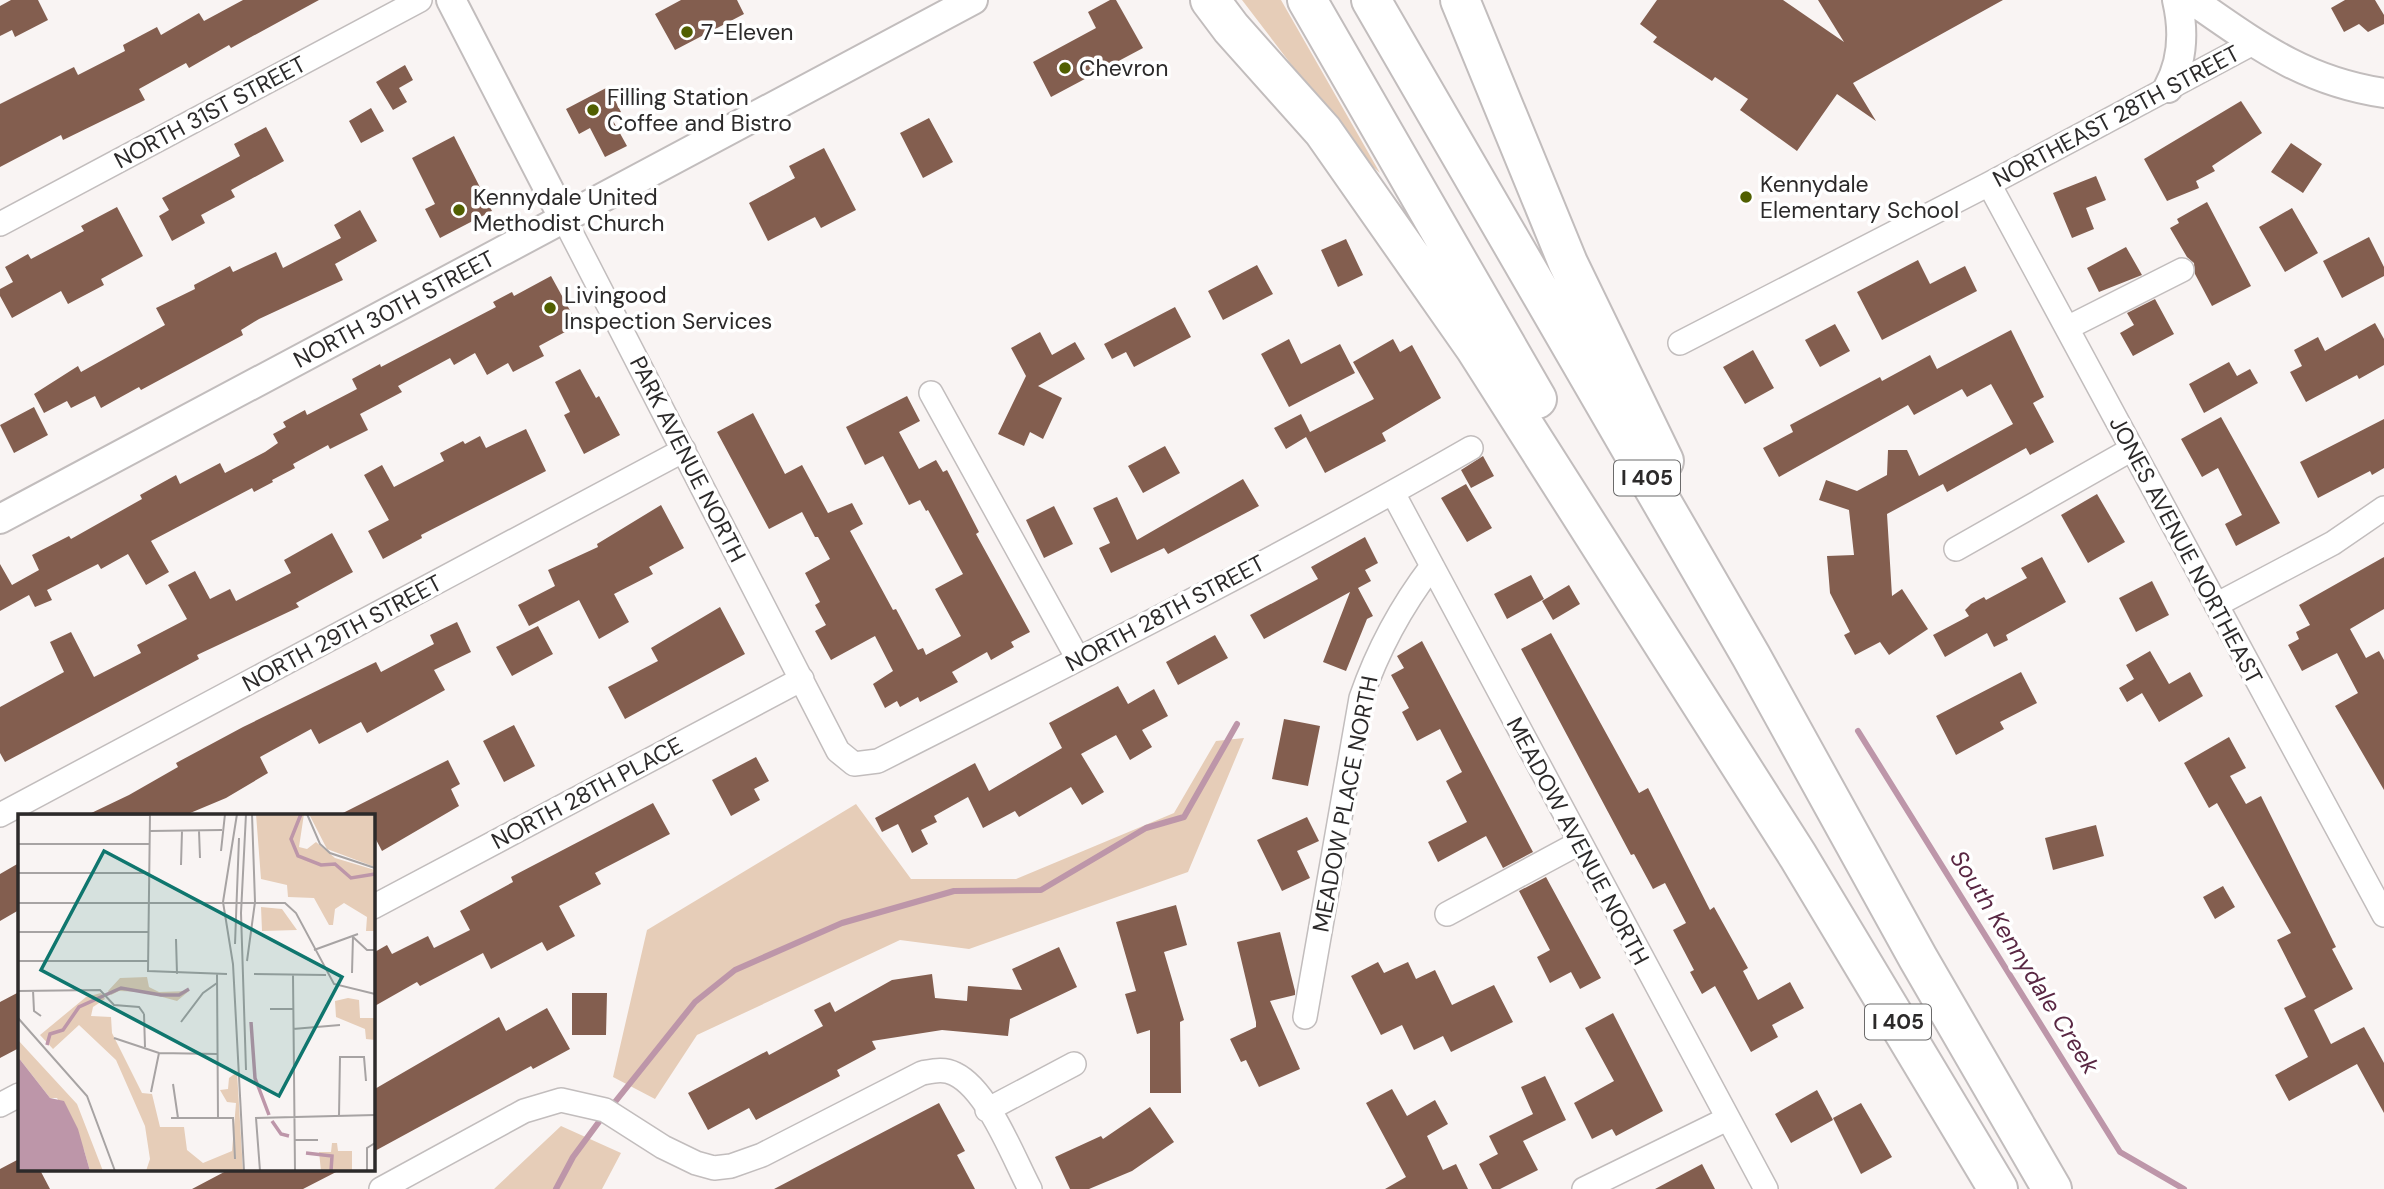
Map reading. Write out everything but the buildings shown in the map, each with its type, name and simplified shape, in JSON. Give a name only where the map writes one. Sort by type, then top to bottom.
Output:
[{"type":"highway","points":[[1210,0],[1351,167],[1475,348],[1798,856]]},
{"type":"highway","name":"I 405","points":[[1307,0],[1798,856],[1998,1189]]},
{"type":"highway","name":"I 405","points":[[1371,0],[1751,656],[1918,958],[2052,1189]]},
{"type":"highway","points":[[1460,0],[1574,275],[1657,447],[1918,958]]},
{"type":"street","name":"NORTH 31ST STREET","points":[[0,224],[420,0]]},
{"type":"street","name":"PARK AVENUE NORTH","points":[[451,0],[838,751],[854,764]]},
{"type":"street","name":"NORTH 30TH STREET","points":[[0,519],[973,0]]},
{"type":"street","points":[[2168,88],[2174,77],[2182,38],[2177,0]]},
{"type":"street","points":[[2192,0],[2253,43],[2307,73],[2344,87],[2384,93]]},
{"type":"street","name":"NORTHEAST 28TH STREET","points":[[1680,343],[1989,184],[2253,43]]},
{"type":"street","name":"JONES AVENUE NORTHEAST","points":[[1989,184],[2384,915]]},
{"type":"street","points":[[2067,328],[2182,270]]},
{"type":"street","points":[[931,393],[1078,659]]},
{"type":"street","name":"NORTH 28TH STREET","points":[[854,764],[878,761],[1078,659],[1393,493],[1471,447]]},
{"type":"street","points":[[1956,549],[2132,449]]},
{"type":"street","name":"NORTH 29TH STREET","points":[[0,815],[684,450]]},
{"type":"street","name":"MEADOW AVENUE NORTH","points":[[1393,493],[1766,1189]]},
{"type":"street","points":[[2216,605],[2333,542],[2384,508]]},
{"type":"street","name":"MEADOW PLACE NORTH","points":[[1305,1017],[1361,698],[1377,652],[1403,603],[1432,566]]},
{"type":"street","name":"NORTH 28TH PLACE","points":[[374,906],[802,679]]},
{"type":"street","points":[[1447,914],[1579,843]]},
{"type":"street","points":[[988,1110],[1074,1064]]},
{"type":"street","points":[[381,1189],[524,1111],[554,1101],[572,1101],[605,1110],[696,1163],[714,1168],[731,1166],[762,1155],[922,1073],[938,1070],[952,1072],[967,1081],[988,1110],[1030,1189]]},
{"type":"street","points":[[0,1105],[18,1096]]},
{"type":"street","points":[[1584,1189],[1727,1119]]},
{"type":"shaded area","points":[[1242,0],[1281,0],[1380,173],[1362,157]]},
{"type":"shaded area","points":[[1244,738],[1188,872],[969,949],[900,940],[697,1035],[655,1099],[613,1077],[647,930],[856,804],[911,879],[1016,879],[1174,813],[1216,741]]},
{"type":"shaded area","points":[[561,1126],[621,1153],[602,1189],[494,1189]]},
{"type":"waterway","name":"South Kennydale Creek","points":[[611,1107],[695,1002],[735,970],[842,923],[954,891],[1041,890],[1146,828],[1184,817],[1237,724]]},
{"type":"waterway","name":"South Kennydale Creek","points":[[1858,731],[2120,1152],[2184,1189]]},
{"type":"waterway","name":"South Kennydale Creek","points":[[556,1189],[573,1157],[604,1115]]},
{"type":"place","name":"7-Eleven","points":[[687,32]]},
{"type":"place","name":"Chevron","points":[[1065,68]]},
{"type":"place","name":"Filling Station Coffee and Bistro","points":[[593,110]]},
{"type":"place","name":"Kennydale Elementary School","points":[[1746,197]]},
{"type":"place","name":"Kennydale United Methodist Church","points":[[459,210]]},
{"type":"place","name":"Livingood Inspection Services","points":[[550,308]]}]
